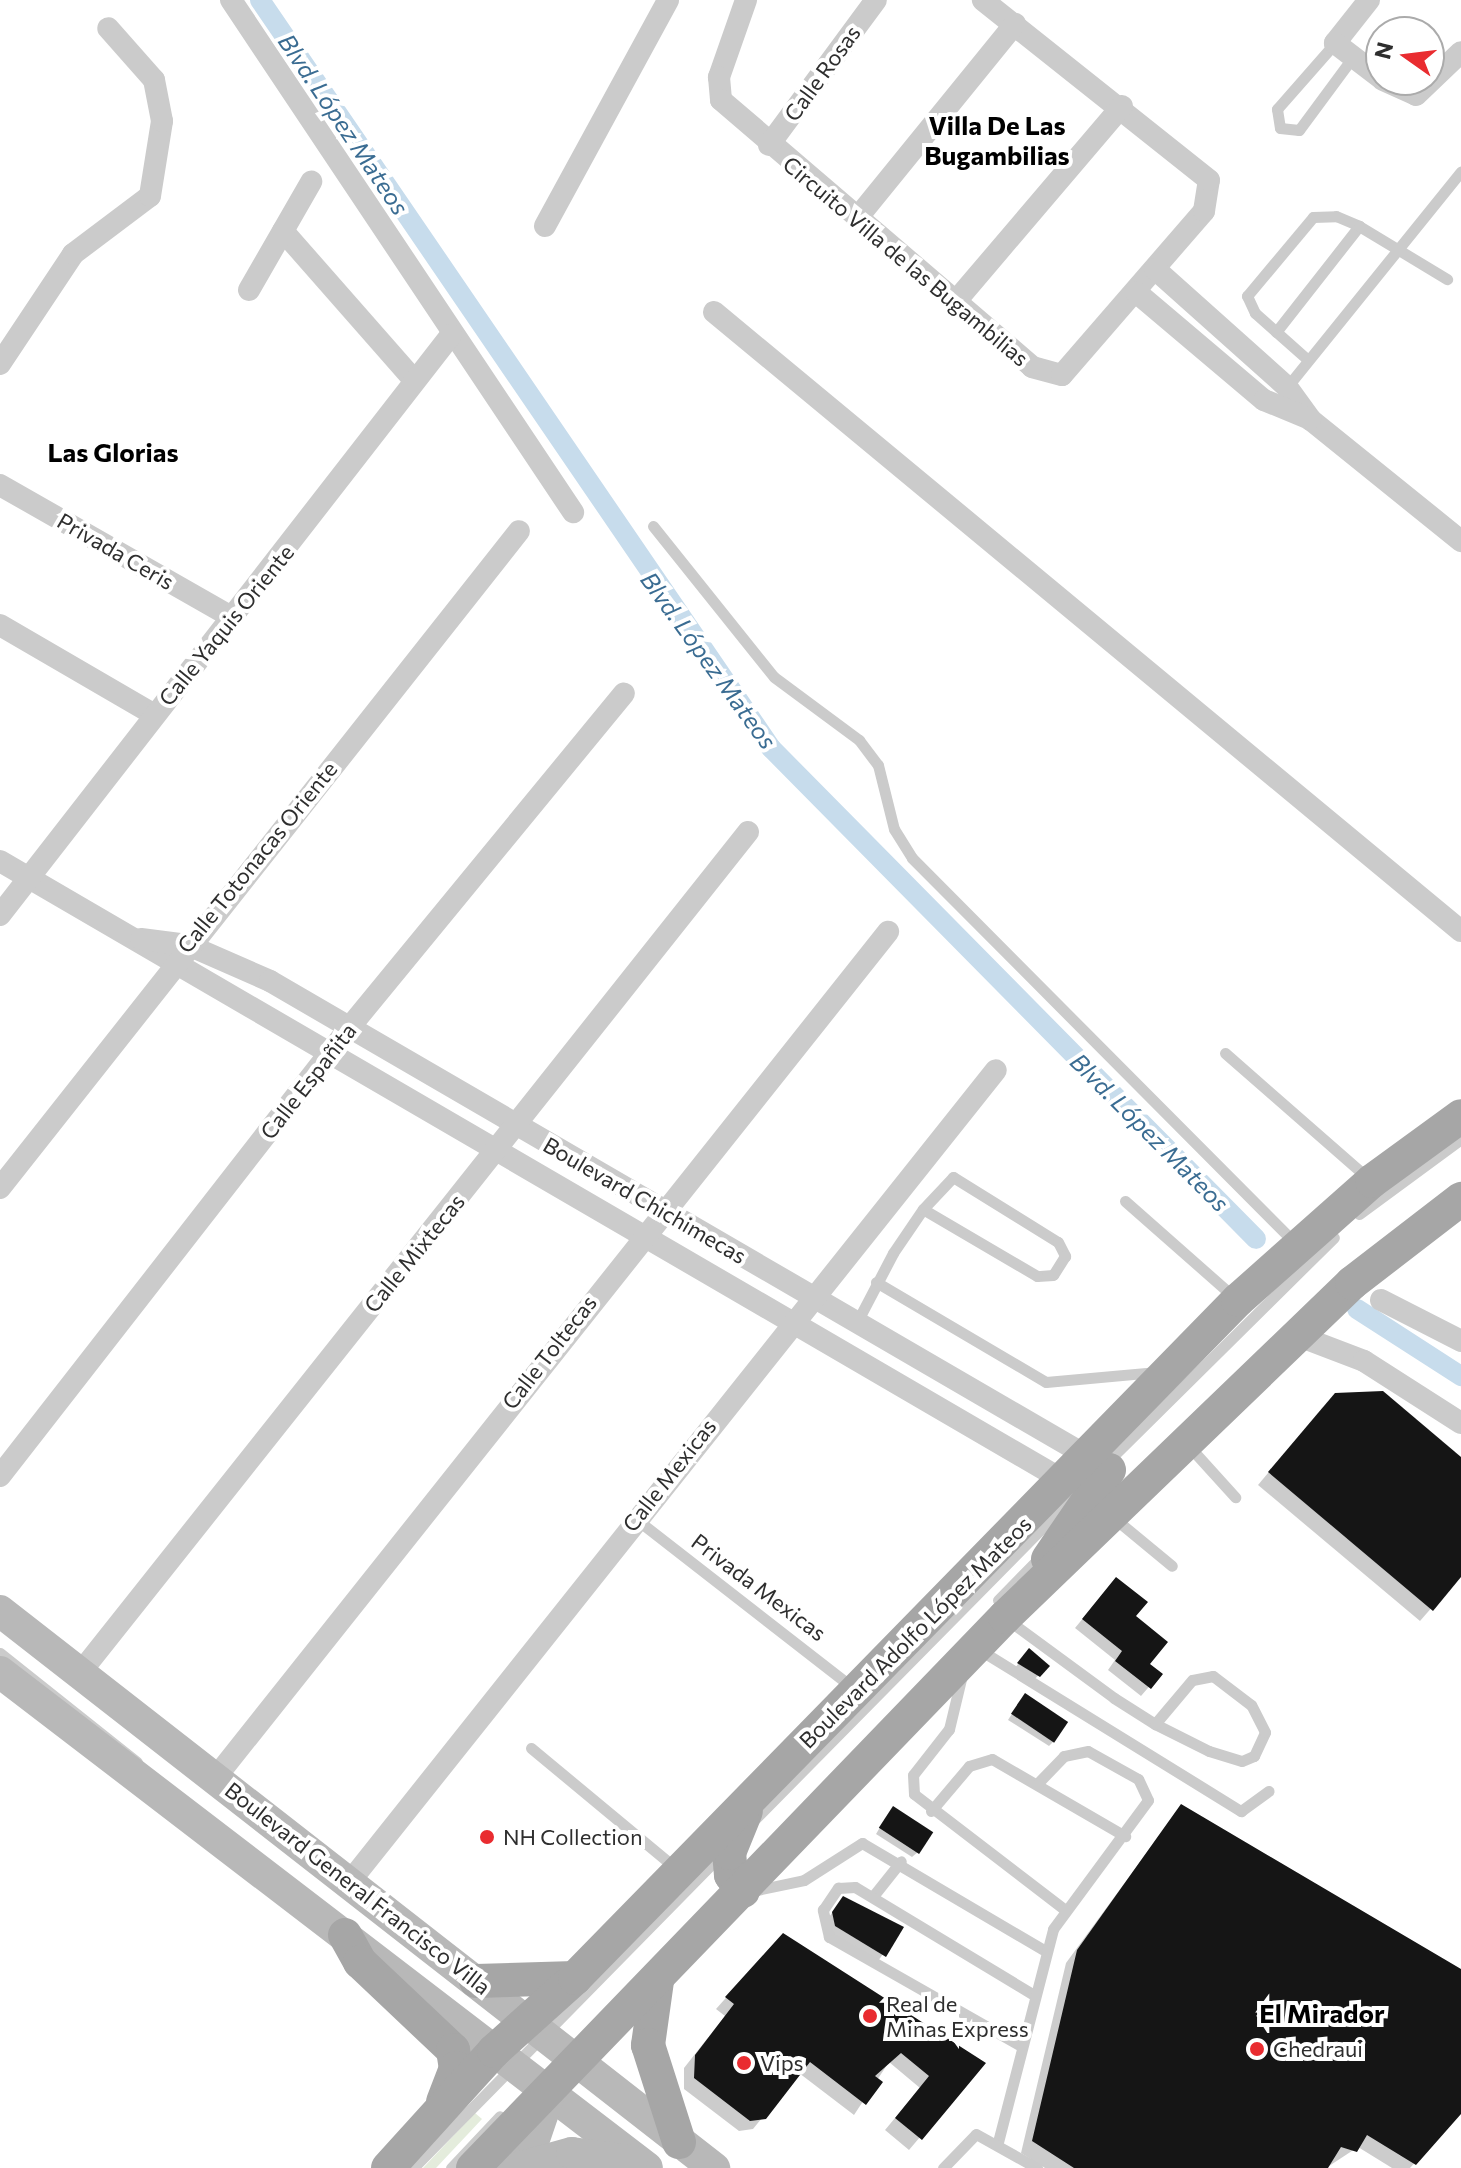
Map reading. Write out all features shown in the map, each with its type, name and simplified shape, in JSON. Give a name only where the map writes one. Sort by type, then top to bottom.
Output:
[{"type":"main road","name":"Boulevard Adolfo López Mateos","points":[[388,2168],[414,2153],[523,2071],[556,2042],[657,1981],[740,1888],[979,1635],[1038,1586],[1170,1370],[1238,1300],[1372,1181],[1461,1116]]},
{"type":"main road","name":"Boulevard Adolfo López Mateos","points":[[473,2168],[523,2071],[556,2042],[575,1978],[856,1691],[1100,1485],[1186,1443],[1296,1335],[1459,1198]]},
{"type":"main road","points":[[1038,1586],[1062,1535],[1100,1485]]},
{"type":"main road","name":"Boulevard General Francisco Villa","points":[[0,1611],[714,2168]]},
{"type":"main road","name":"Boulevard General Francisco Villa","points":[[0,1672],[142,1785],[345,1935],[643,2165]]},
{"type":"main road","points":[[740,1888],[728,1865],[752,1796]]},
{"type":"main road","points":[[345,1935],[360,1962],[453,2050],[451,2092],[414,2153]]},
{"type":"main road","points":[[476,1981],[575,1978]]},
{"type":"main road","points":[[657,1981],[648,2045],[679,2142]]},
{"type":"main road","points":[[508,2168],[533,2142],[523,2071]]},
{"type":"main road","points":[[518,2168],[572,2153],[643,2165]]},
{"type":"street","points":[[231,0],[451,335],[573,512]]},
{"type":"street","points":[[545,226],[668,0]]},
{"type":"street","name":"Circuito Villa de las Bugambilias","points":[[746,0],[716,87],[721,100],[769,145],[1032,367],[1056,375],[1069,370],[1204,211],[1209,180],[1122,106],[983,0]]},
{"type":"street","name":"Calle Rosas","points":[[769,145],[876,0]]},
{"type":"street","points":[[1365,66],[1335,43],[1369,0]]},
{"type":"street","points":[[858,217],[1015,24]]},
{"type":"street","points":[[1,362],[73,254],[150,196],[162,121],[154,80],[108,28]]},
{"type":"street","points":[[1445,67],[1461,52]]},
{"type":"street","points":[[956,301],[1122,106]]},
{"type":"street","points":[[249,290],[311,182]]},
{"type":"street","points":[[283,231],[414,380]]},
{"type":"street","points":[[1155,269],[1287,387],[1311,420],[1461,541]]},
{"type":"street","points":[[1136,292],[1264,400],[1311,420]]},
{"type":"street","points":[[714,312],[1461,931]]},
{"type":"street","name":"Calle Yaquis Oriente","points":[[0,915],[153,714],[233,618],[451,335]]},
{"type":"street","name":"Privada Ceris","points":[[0,485],[233,618]]},
{"type":"street","name":"Calle Totonacas Oriente","points":[[0,1188],[172,963],[519,531]]},
{"type":"street","points":[[0,625],[153,714]]},
{"type":"street","name":"Calle Españita","points":[[0,1476],[349,1028],[624,693]]},
{"type":"street","name":"Calle Mixtecas","points":[[80,1673],[518,1126],[748,832]]},
{"type":"street","name":"Boulevard Chichimecas","points":[[0,861],[32,875],[140,939],[172,963],[333,1050],[792,1321],[1100,1485]]},
{"type":"street","name":"Calle Toltecas","points":[[216,1777],[661,1210],[888,932]]},
{"type":"street","name":"Boulevard Chichimecas","points":[[140,939],[188,945],[238,964],[857,1322],[1100,1485]]},
{"type":"street","name":"Calle Mexicas","points":[[348,1884],[635,1518],[996,1070]]},
{"type":"street","points":[[1381,1300],[1461,1341]]},
{"type":"street","points":[[1296,1335],[1364,1361],[1461,1423]]},
{"type":"lane","points":[[1335,43],[1277,109],[1280,128],[1299,130],[1353,57]]},
{"type":"lane","points":[[1287,387],[1398,244],[1461,171]]},
{"type":"lane","points":[[1308,360],[1249,304],[1257,277],[1313,217],[1336,216],[1398,244],[1447,279]]},
{"type":"lane","points":[[1276,332],[1359,226]]},
{"type":"lane","points":[[653,526],[774,677],[859,740],[878,765],[894,829],[912,858],[1299,1247]]},
{"type":"lane","points":[[1225,1053],[1372,1181]]},
{"type":"lane","points":[[556,2042],[735,1840],[1100,1485],[1347,1225],[1461,1139]]},
{"type":"lane","points":[[857,1322],[876,1282],[923,1209],[948,1179],[959,1177],[1058,1242],[1065,1256],[1053,1275],[1037,1276],[923,1209]]},
{"type":"lane","points":[[1100,1485],[1340,1275],[1459,1198]]},
{"type":"lane","points":[[1125,1201],[1238,1300]]},
{"type":"lane","points":[[876,1282],[1046,1382],[1170,1370]]},
{"type":"lane","points":[[1186,1443],[1235,1497]]},
{"type":"lane","points":[[1100,1485],[1172,1566]]},
{"type":"lane","name":"Privada Mexicas","points":[[635,1518],[856,1691]]},
{"type":"lane","points":[[1062,1535],[979,1635],[949,1729],[911,1784],[931,1811],[1065,1910]]},
{"type":"lane","points":[[0,1628],[129,1730],[184,1753]]},
{"type":"lane","points":[[979,1635],[1155,1724],[1242,1761],[1254,1756],[1265,1732],[1251,1705],[1213,1676],[1192,1680],[1155,1724]]},
{"type":"lane","points":[[979,1635],[1241,1811],[1269,1791]]},
{"type":"lane","points":[[0,1653],[124,1746],[142,1785]]},
{"type":"lane","points":[[531,1748],[678,1870]]},
{"type":"lane","points":[[998,2142],[1044,1950],[1065,1910],[1125,1836],[1148,1800],[1138,1779],[1079,1750],[1039,1782]]},
{"type":"lane","points":[[931,1811],[981,1759],[1039,1782],[1125,1836]]},
{"type":"lane","points":[[556,2042],[740,1888],[804,1880],[851,1845],[878,1847],[1044,1950]]},
{"type":"lane","points":[[874,1895],[901,1861]]},
{"type":"lane","points":[[1021,2046],[823,1930],[823,1910],[838,1888],[874,1895],[1034,1995]]},
{"type":"lane","points":[[451,2168],[523,2071]]},
{"type":"lane","points":[[943,2168],[976,2134],[998,2142],[1037,2168]]},
{"type":"green space","points":[[475,2113],[482,2119],[436,2168],[423,2168]]},
{"type":"building","points":[[1383,1391],[1461,1457],[1461,1577],[1433,1611],[1268,1472],[1335,1393]]},
{"type":"building","points":[[1116,1577],[1148,1602],[1136,1616],[1168,1642],[1150,1664],[1163,1674],[1151,1689],[1115,1661],[1122,1651],[1082,1619]]},
{"type":"building","points":[[1029,1648],[1050,1666],[1040,1677],[1017,1663]]},
{"type":"building","points":[[1025,1693],[1068,1722],[1054,1743],[1011,1714]]},
{"type":"building","name":"Chedraui","points":[[1181,1804],[1461,1969],[1461,2114],[1416,2165],[1367,2135],[1357,2152],[1341,2147],[1328,2168],[1074,2168],[1032,2141],[1077,1950]]},
{"type":"building","points":[[893,1806],[933,1832],[919,1854],[879,1828]]},
{"type":"building","points":[[843,1896],[904,1927],[886,1957],[835,1926],[832,1912]]},
{"type":"building","points":[[783,1933],[986,2063],[922,2140],[895,2118],[929,2076],[901,2053],[875,2076],[883,2082],[866,2105],[810,2062],[766,2119],[750,2121],[694,2078],[695,2055],[734,2004],[725,1997]]},
{"type":"waterway","name":"Blvd. López Mateos","points":[[260,0],[771,748],[1256,1239]]},
{"type":"waterway","points":[[1357,1309],[1461,1376]]},
{"type":"place","name":"NH Collection","points":[[487,1837]]},
{"type":"place","name":"Real de Minas Express","points":[[870,2016]]},
{"type":"place","name":"Chedraui","points":[[1257,2049]]},
{"type":"place","name":"Vips","points":[[744,2063]]},
{"type":"district","name":"Villa De Las Bugambilias","points":[[997,140]]},
{"type":"district","name":"Las Glorias","points":[[113,452]]},
{"type":"district","name":"El Mirador","points":[[1322,2013]]}]
